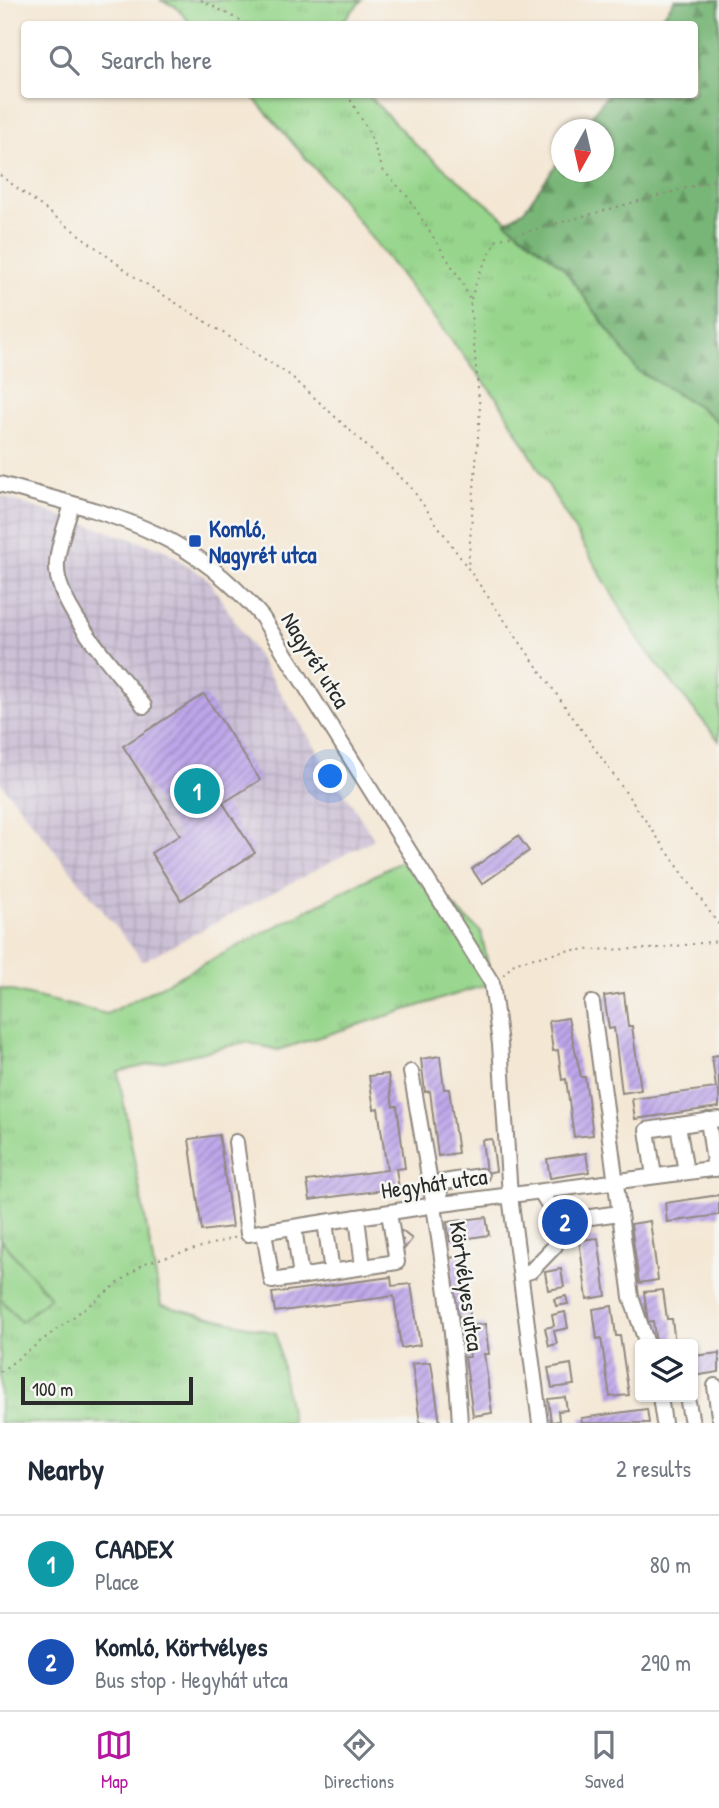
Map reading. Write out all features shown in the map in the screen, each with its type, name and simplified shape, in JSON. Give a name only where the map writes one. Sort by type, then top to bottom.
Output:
[{"type":"street","name":"Nagyrét utca","points":[[0,484],[72,504],[163,535],[189,550],[236,586],[262,617],[492,983]]},
{"type":"street","points":[[72,504],[57,562],[58,584],[72,611],[144,706]]},
{"type":"street","points":[[492,983],[500,1044],[510,1196],[540,1423]]},
{"type":"street","points":[[592,1003],[631,1297],[646,1339]]},
{"type":"street","name":"Körtvélyes utca","points":[[411,1072],[438,1205],[458,1382],[460,1423]]},
{"type":"street","points":[[654,1176],[647,1130],[714,1119],[717,1169]]},
{"type":"street","points":[[678,1125],[686,1172]]},
{"type":"street","points":[[236,1142],[248,1234]]},
{"type":"street","name":"Hegyhát utca","points":[[248,1234],[438,1205],[717,1169]]},
{"type":"street","points":[[438,1205],[438,1183],[481,1176]]},
{"type":"street","points":[[521,1274],[531,1270],[555,1246],[555,1215],[541,1192]]},
{"type":"street","points":[[264,1232],[272,1281],[332,1272],[397,1262],[389,1213]]},
{"type":"street","points":[[576,1219],[620,1213]]},
{"type":"street","points":[[357,1217],[363,1267]]},
{"type":"street","points":[[325,1222],[332,1272]]},
{"type":"street","points":[[294,1227],[302,1276]]},
{"type":"street","points":[[715,1386],[719,1416]]},
{"type":"street","points":[[661,1402],[664,1423]]},
{"type":"street","points":[[688,1402],[692,1423]]},
{"type":"path","points":[[201,0],[241,21]]},
{"type":"path","points":[[349,98],[368,130],[383,170],[408,197],[463,284],[470,301],[480,411],[467,570]]},
{"type":"path","points":[[0,175],[135,277],[291,376],[410,486],[719,925]]},
{"type":"path","points":[[470,301],[479,274],[497,240],[719,179]]},
{"type":"path","points":[[492,983],[516,962],[571,950],[650,949],[719,941]]},
{"type":"path","points":[[0,1372],[145,1263],[248,1234]]},
{"type":"shaded area","points":[[0,496],[165,550],[208,579],[374,839],[143,961],[0,782]]},
{"type":"green space","points":[[160,0],[362,0],[343,21],[188,21],[175,6]]},
{"type":"green space","points":[[675,0],[719,0],[719,423],[698,406],[638,371],[562,266],[506,222],[524,210],[551,172],[551,182],[614,182],[614,119],[589,119],[605,98],[698,98],[698,21],[659,21]]},
{"type":"green space","points":[[254,98],[371,98],[416,145],[562,266],[638,371],[698,406],[719,423],[719,741],[642,645],[499,401],[337,194]]},
{"type":"green space","points":[[404,860],[481,932],[492,983],[278,1050],[246,1042],[118,1072],[161,1305],[276,1333],[292,1423],[0,1423],[0,988],[107,1014]]},
{"type":"green space","points":[[1,1240],[50,1297],[21,1322],[0,1298]]},
{"type":"building","points":[[204,694],[260,780],[223,803],[255,853],[181,900],[151,853],[180,835],[123,746]]},
{"type":"building","points":[[518,836],[529,851],[482,884],[472,869]]},
{"type":"building","points":[[624,993],[628,1026],[632,1026],[641,1090],[622,1093],[614,1028],[609,1029],[604,996]]},
{"type":"building","points":[[568,1018],[581,1077],[585,1077],[593,1135],[574,1137],[566,1079],[562,1080],[558,1050],[553,1051],[549,1021]]},
{"type":"building","points":[[719,1055],[719,1107],[635,1119],[632,1099],[716,1088],[712,1056]]},
{"type":"building","points":[[440,1056],[444,1089],[449,1089],[458,1153],[438,1156],[430,1091],[425,1092],[421,1059]]},
{"type":"building","points":[[388,1074],[393,1106],[397,1106],[405,1168],[396,1169],[399,1188],[310,1200],[307,1181],[387,1170],[378,1108],[374,1109],[369,1076]]},
{"type":"building","points":[[219,1135],[232,1227],[202,1231],[189,1139]]},
{"type":"building","points":[[492,1139],[496,1171],[486,1173],[482,1140]]},
{"type":"building","points":[[586,1153],[589,1172],[550,1178],[547,1159]]},
{"type":"building","points":[[719,1195],[719,1215],[667,1222],[665,1203]]},
{"type":"building","points":[[486,1217],[489,1235],[450,1241],[447,1222]]},
{"type":"building","points":[[650,1221],[658,1280],[639,1283],[631,1224]]},
{"type":"building","points":[[402,1231],[412,1239],[404,1249],[399,1245],[403,1240],[398,1236]]},
{"type":"building","points":[[598,1238],[606,1296],[587,1299],[579,1240]]},
{"type":"building","points":[[462,1256],[470,1315],[451,1318],[443,1259]]},
{"type":"building","points":[[561,1269],[564,1287],[548,1290],[545,1272]]},
{"type":"building","points":[[391,1277],[392,1286],[411,1284],[420,1345],[401,1348],[394,1296],[275,1312],[272,1293]]},
{"type":"building","points":[[663,1290],[667,1319],[672,1319],[674,1339],[655,1339],[653,1321],[648,1322],[644,1292]]},
{"type":"building","points":[[566,1296],[568,1304],[556,1306],[554,1299]]},
{"type":"building","points":[[612,1306],[616,1336],[620,1336],[629,1395],[610,1397],[601,1338],[597,1339],[593,1309]]},
{"type":"building","points":[[565,1312],[568,1328],[554,1331],[557,1344],[549,1346],[545,1328],[554,1326],[552,1315]]},
{"type":"building","points":[[485,1324],[489,1354],[484,1354],[492,1413],[473,1416],[465,1357],[470,1357],[466,1327]]},
{"type":"building","points":[[719,1353],[719,1372],[698,1375],[698,1355]]},
{"type":"building","points":[[431,1362],[440,1423],[420,1423],[412,1364]]},
{"type":"building","points":[[571,1364],[574,1385],[552,1388],[548,1368]]},
{"type":"building","points":[[565,1397],[567,1410],[558,1411],[559,1421],[551,1422],[548,1399]]},
{"type":"building","points":[[647,1409],[649,1423],[582,1423],[581,1418]]},
{"type":"place","name":"Komló, Nagyrét utca","points":[[195,541]]},
{"type":"place","name":"CAADEX","points":[[197,791]]},
{"type":"place","name":"Komló, Körtvélyes","points":[[565,1222]]}]
